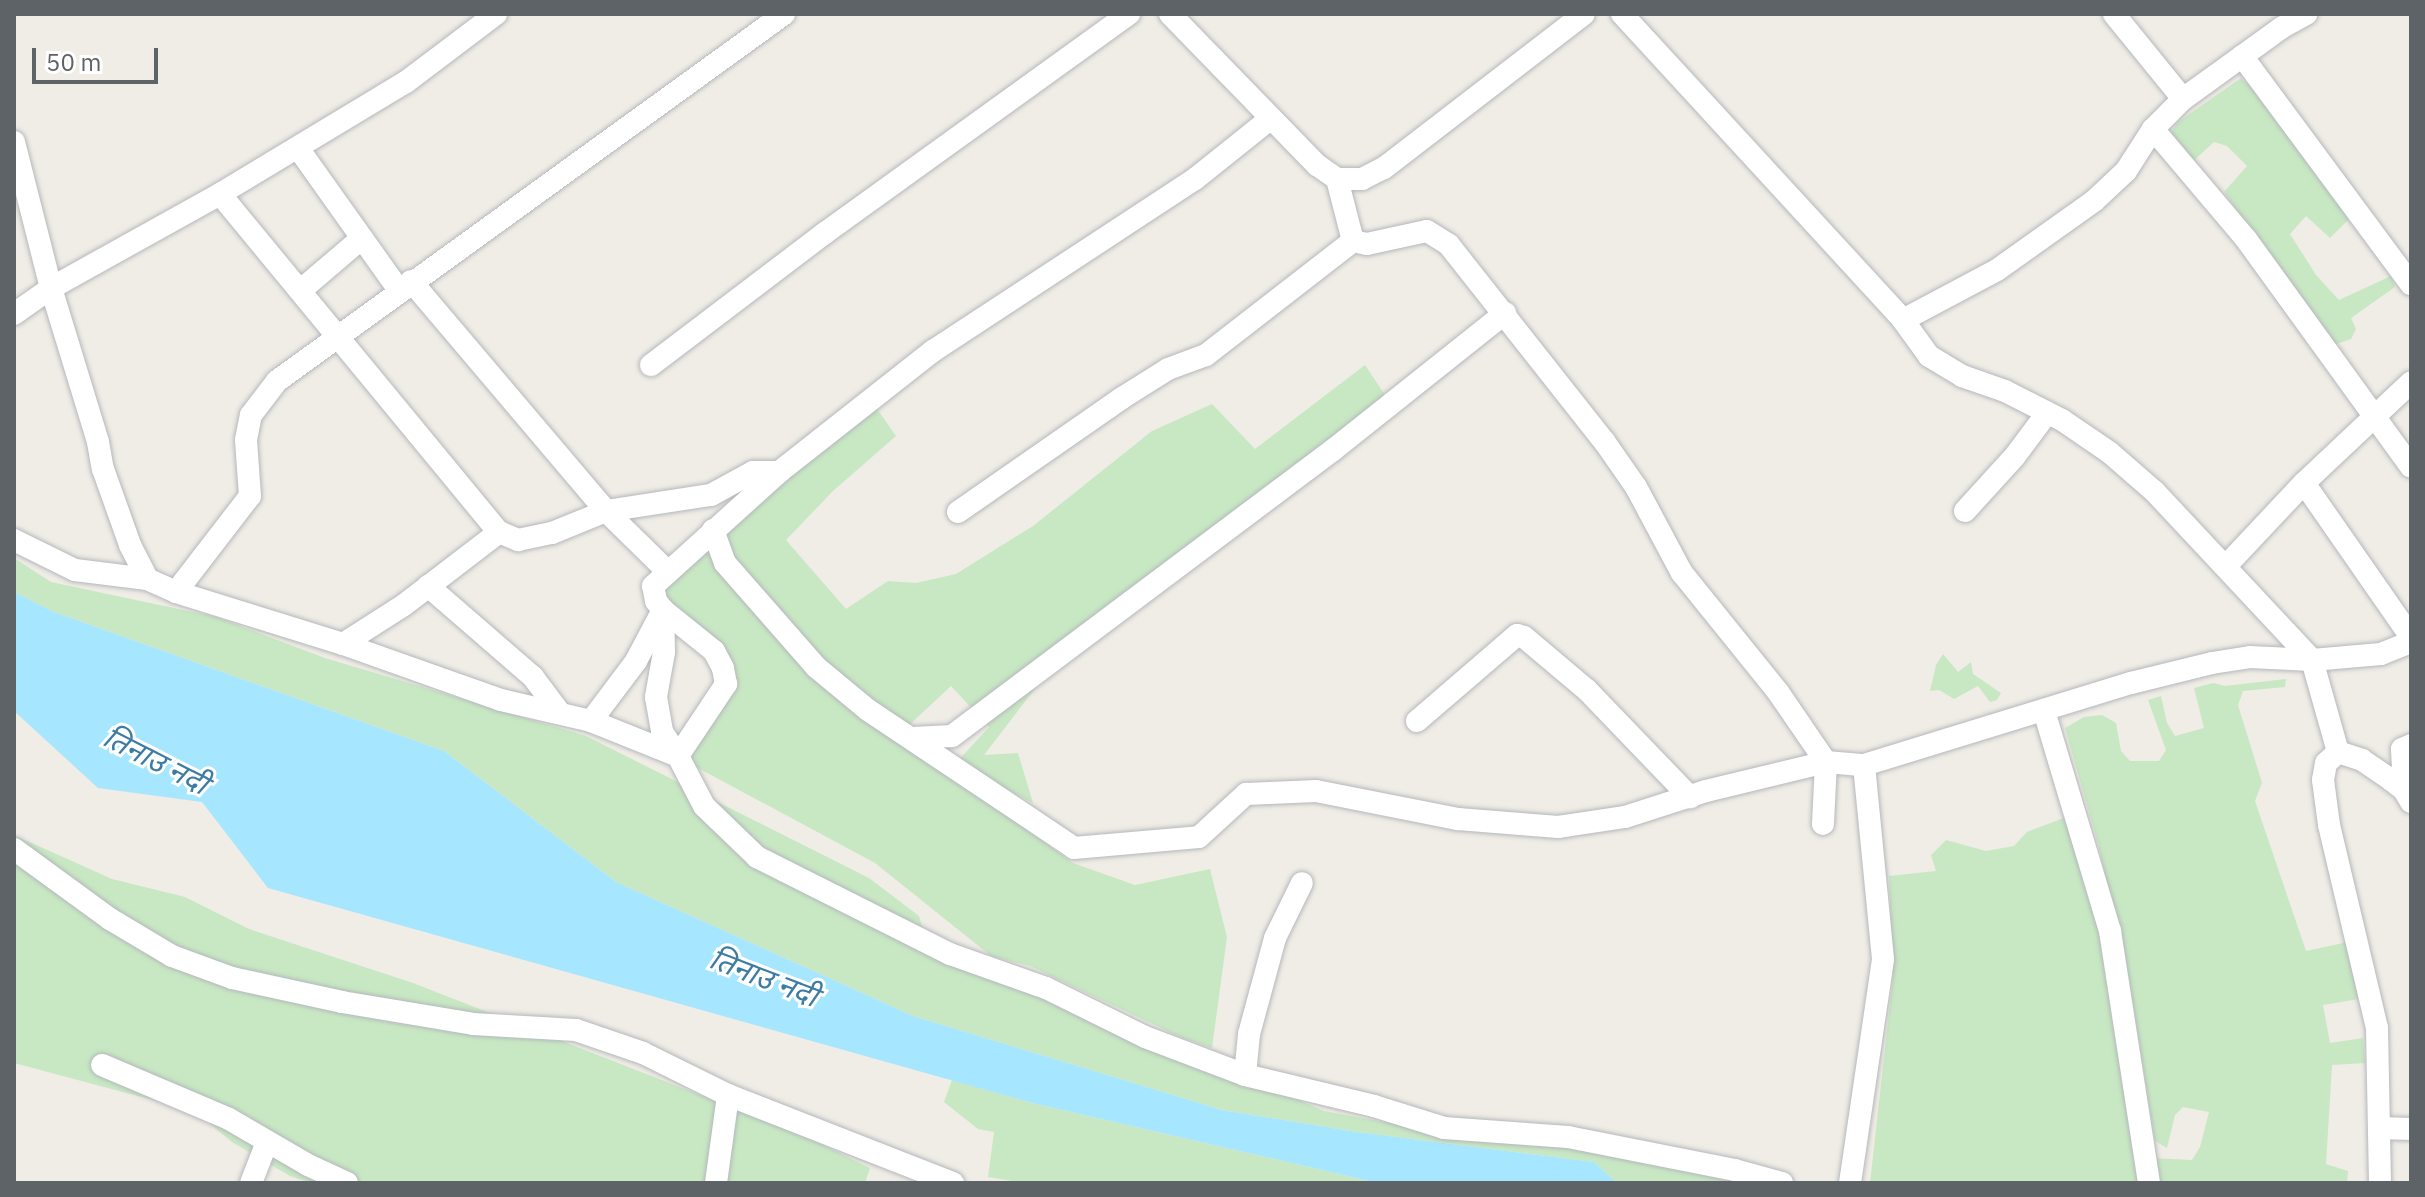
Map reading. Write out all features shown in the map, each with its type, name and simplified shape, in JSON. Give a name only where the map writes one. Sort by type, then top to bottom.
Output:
[{"type":"street","points":[[14,314],[51,288],[220,194],[406,82],[496,14]]},
{"type":"street","points":[[176,592],[250,496],[246,440],[251,415],[277,381],[405,285],[784,14]]},
{"type":"street","points":[[651,365],[825,233],[1129,14]]},
{"type":"street","points":[[1170,14],[1270,119],[1317,165],[1337,179],[1362,179],[1384,168],[1584,14]]},
{"type":"street","points":[[1622,14],[1903,320],[1929,356],[1962,376],[2005,391],[2047,413],[2109,452],[2155,492],[2312,660],[2338,752]]},
{"type":"street","points":[[2114,14],[2183,99]]},
{"type":"street","points":[[1903,320],[1997,270],[2094,201],[2126,171],[2153,129],[2183,99],[2242,56],[2276,21],[2306,14]]},
{"type":"street","points":[[2242,56],[2411,284]]},
{"type":"street","points":[[678,756],[726,684],[723,668],[714,651],[663,610],[656,601],[653,586],[779,472],[933,351],[1173,195],[1270,119]]},
{"type":"street","points":[[2153,129],[2246,239],[2411,467]]},
{"type":"street","points":[[14,142],[51,288],[98,442],[103,469],[130,545],[147,579]]},
{"type":"street","points":[[298,148],[362,238],[606,511],[668,572]]},
{"type":"street","points":[[1337,179],[1353,241]]},
{"type":"street","points":[[220,194],[499,532],[518,540],[530,538],[552,533],[606,511],[711,495],[753,472],[779,472]]},
{"type":"street","points":[[958,512],[1122,398],[1168,369],[1206,355],[1353,241],[1367,244],[1427,231],[1449,245],[1505,313],[1636,487],[1682,573],[1778,692],[1826,762],[1823,824]]},
{"type":"street","points":[[301,290],[362,238]]},
{"type":"street","points":[[913,738],[944,737],[965,727],[1309,469],[1505,313]]},
{"type":"street","points":[[2226,566],[2304,483],[2411,382]]},
{"type":"street","points":[[1965,511],[2015,456],[2047,413]]},
{"type":"street","points":[[713,530],[725,563],[816,667],[868,710],[1074,848],[1199,837],[1246,794],[1316,791],[1458,819],[1558,827],[1625,817],[1826,762],[1864,765],[2131,683],[2212,663],[2250,657],[2312,660],[2381,654],[2411,639],[2304,483]]},
{"type":"street","points":[[343,644],[428,586],[499,532]]},
{"type":"street","points":[[14,540],[75,570],[147,579],[176,592],[343,644],[501,700],[591,721],[678,756]]},
{"type":"street","points":[[428,586],[533,677],[560,713]]},
{"type":"street","points":[[591,721],[636,661],[663,610]]},
{"type":"street","points":[[663,610],[664,652],[656,697],[662,732],[704,806],[757,857],[950,954],[1046,988],[1145,1037],[1245,1075],[1374,1106],[1444,1128],[1568,1137],[1735,1170],[1782,1183]]},
{"type":"street","points":[[1417,721],[1517,635],[1524,637],[1587,690],[1690,797]]},
{"type":"street","points":[[2044,711],[2110,931],[2149,1183]]},
{"type":"street","points":[[2362,760],[2407,747],[2408,796]]},
{"type":"street","points":[[2338,752],[2362,760],[2408,796]]},
{"type":"street","points":[[2338,752],[2326,763],[2323,780],[2329,825],[2377,1028],[2380,1183]]},
{"type":"street","points":[[1850,1183],[1883,959],[1864,765]]},
{"type":"street","points":[[14,849],[110,919],[172,956],[232,978],[342,1002],[473,1024],[576,1030],[643,1053],[728,1095],[953,1183]]},
{"type":"street","points":[[1245,1075],[1249,1034],[1275,938],[1302,883]]},
{"type":"street","points":[[102,1065],[229,1119],[347,1183]]},
{"type":"street","points":[[716,1183],[728,1095]]},
{"type":"street","points":[[2380,1128],[2411,1129]]},
{"type":"street","points":[[251,1183],[267,1142]]},
{"type":"green space","points":[[2241,78],[2276,110],[2349,219],[2330,238],[2306,216],[2290,234],[2316,275],[2339,300],[2391,276],[2395,287],[2351,318],[2356,329],[2351,339],[2331,346],[2224,192],[2247,166],[2227,146],[2214,142],[2191,163],[2185,149],[2169,135],[2178,122]]},
{"type":"green space","points":[[1365,365],[1397,413],[1037,686],[984,755],[1018,753],[1033,803],[956,763],[989,727],[951,686],[906,728],[820,660],[727,556],[718,532],[875,406],[896,436],[833,491],[786,540],[846,609],[888,581],[916,583],[956,574],[1033,526],[1152,431],[1212,404],[1255,449]]},
{"type":"green space","points":[[707,548],[823,682],[1073,863],[1135,885],[1210,869],[1227,937],[1212,1048],[1180,1037],[1030,966],[991,956],[875,863],[685,761],[733,687],[656,593]]},
{"type":"green space","points":[[14,558],[51,582],[216,617],[325,658],[586,736],[869,878],[919,916],[926,940],[1324,1111],[1401,1125],[1570,1142],[1598,1153],[1754,1183],[1617,1183],[1594,1162],[1357,1132],[1222,1110],[913,1016],[616,882],[444,751],[54,612],[14,592]]},
{"type":"green space","points":[[1943,654],[1958,672],[1971,662],[1973,674],[2001,693],[1997,700],[1990,702],[1978,686],[1954,699],[1939,690],[1930,691],[1936,665]]},
{"type":"green space","points":[[2286,679],[2285,687],[2243,691],[2238,705],[2262,783],[2255,801],[2306,951],[2348,942],[2359,999],[2323,1005],[2330,1043],[2363,1038],[2365,1063],[2332,1065],[2326,1164],[2348,1171],[2347,1183],[2156,1183],[2152,1158],[2192,1160],[2200,1147],[2209,1112],[2183,1107],[2175,1115],[2167,1148],[2155,1141],[2129,980],[2098,843],[2065,728],[2084,717],[2102,715],[2116,723],[2121,751],[2130,761],[2159,761],[2166,750],[2148,700],[2161,696],[2167,723],[2175,736],[2204,728],[2194,688],[2213,683],[2225,686]]},
{"type":"green space","points":[[2069,816],[2095,887],[2141,1183],[1870,1183],[1893,977],[1889,876],[1936,871],[1931,855],[1946,840],[1986,851],[2014,846],[2027,832]]},
{"type":"green space","points":[[14,835],[112,879],[185,897],[249,929],[413,983],[805,1136],[870,1168],[865,1183],[311,1183],[290,1176],[232,1142],[194,1111],[14,1063]]},
{"type":"green space","points":[[952,1080],[1032,1103],[1378,1183],[1024,1183],[988,1177],[994,1132],[978,1129],[944,1102]]},
{"type":"water","name":"तिनाउ नदी","points":[[14,592],[54,612],[444,751],[616,882],[913,1016],[1222,1110],[1357,1132],[1594,1162],[1617,1183],[1378,1183],[1032,1103],[268,888],[202,802],[98,788],[14,711]]}]
